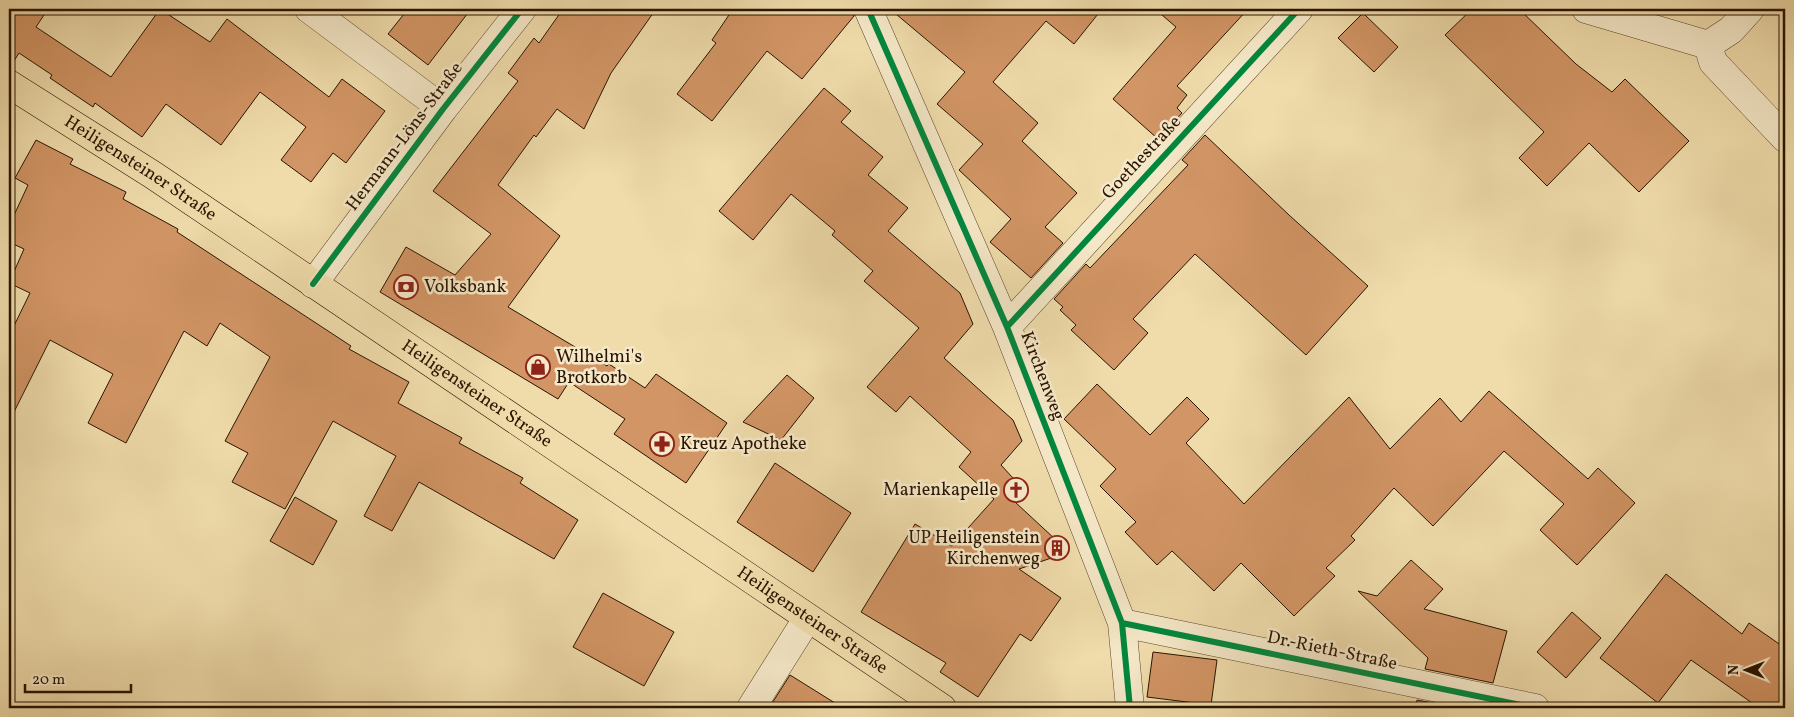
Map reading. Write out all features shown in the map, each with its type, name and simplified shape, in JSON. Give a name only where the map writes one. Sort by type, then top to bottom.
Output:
[{"type":"main road","name":"Heiligensteiner Straße","points":[[9,84],[153,175],[807,619],[942,708]]},
{"type":"street","points":[[309,9],[444,109]]},
{"type":"street","name":"Hermann-Löns-Straße","points":[[313,284],[444,109],[522,9]]},
{"type":"street","name":"Kirchenweg","points":[[868,9],[1007,327],[1122,623],[1130,708]]},
{"type":"street","name":"Goethestraße","points":[[1007,327],[1299,9]]},
{"type":"street","points":[[1586,9],[1708,45],[1731,30],[1750,9]]},
{"type":"street","points":[[1708,45],[1713,62],[1785,138]]},
{"type":"street","points":[[752,708],[807,619]]},
{"type":"street","name":"Dr.-Rieth-Straße","points":[[1122,623],[1535,708]]},
{"type":"building","points":[[9,9],[48,9],[36,27],[111,77],[160,9],[210,42],[227,19],[329,97],[342,79],[385,111],[346,163],[333,153],[311,182],[281,160],[306,127],[260,92],[221,145],[166,104],[142,137],[95,103],[93,107],[50,78],[52,75],[19,53],[9,69]]},
{"type":"building","points":[[408,9],[471,9],[428,65],[388,34]]},
{"type":"building","points":[[563,9],[656,9],[611,73],[584,129],[557,109],[536,137],[534,135],[498,185],[560,236],[508,307],[607,366],[609,364],[645,388],[656,374],[727,423],[686,483],[614,434],[625,419],[569,382],[558,399],[380,292],[406,247],[455,275],[491,234],[433,191],[518,81],[508,73],[534,38],[539,43]]},
{"type":"building","points":[[733,9],[853,9],[854,16],[802,79],[767,51],[712,121],[677,94],[716,43],[712,40]]},
{"type":"building","points":[[890,9],[1102,9],[1074,44],[1046,21],[993,82],[1038,123],[1022,141],[1077,193],[1045,227],[1063,243],[1031,278],[990,242],[1011,219],[959,170],[983,144],[937,104],[965,72]]},
{"type":"building","points":[[1155,9],[1248,9],[1177,86],[1187,95],[1177,108],[1182,113],[1158,139],[1113,99],[1176,27]]},
{"type":"building","points":[[1472,9],[1519,9],[1576,64],[1612,92],[1625,79],[1689,141],[1639,192],[1589,143],[1547,186],[1519,158],[1544,132],[1445,35]]},
{"type":"building","points":[[1363,13],[1398,47],[1374,72],[1338,38]]},
{"type":"building","points":[[824,88],[851,111],[841,122],[883,157],[868,175],[908,208],[888,231],[960,293],[973,324],[944,358],[1013,420],[1022,441],[1001,465],[1025,491],[1015,502],[1069,552],[1019,569],[1061,598],[1031,641],[1020,634],[978,697],[940,672],[946,663],[861,612],[915,524],[952,546],[994,499],[959,467],[971,452],[910,396],[896,412],[867,387],[919,328],[864,281],[873,271],[832,235],[835,231],[791,194],[753,240],[719,211]]},
{"type":"building","points":[[1205,135],[1289,215],[1368,286],[1306,355],[1195,254],[1133,319],[1148,333],[1114,370],[1071,330],[1076,325],[1060,310],[1063,307],[1054,299],[1086,264],[1090,268],[1188,165],[1182,160]]},
{"type":"building","points":[[36,140],[73,159],[70,164],[126,192],[123,199],[178,229],[177,232],[351,346],[349,349],[409,382],[398,403],[462,438],[459,443],[523,478],[520,483],[578,520],[554,559],[419,482],[392,531],[364,516],[396,456],[333,421],[285,509],[232,482],[248,453],[225,441],[270,357],[220,323],[207,346],[184,331],[126,443],[88,423],[113,374],[50,340],[9,422],[9,336],[30,293],[9,283],[24,249],[9,242],[9,226],[28,185],[15,178]]},
{"type":"building","points":[[787,375],[814,398],[781,440],[743,422]]},
{"type":"building","points":[[1097,384],[1150,435],[1187,397],[1209,419],[1186,443],[1244,504],[1349,397],[1390,449],[1440,398],[1461,422],[1489,391],[1588,479],[1598,468],[1635,503],[1577,565],[1540,530],[1564,504],[1504,451],[1433,526],[1394,488],[1351,536],[1355,540],[1326,568],[1335,576],[1294,616],[1241,563],[1214,591],[1172,551],[1157,565],[1125,532],[1136,522],[1100,486],[1116,469],[1064,419]]},
{"type":"building","points":[[775,463],[851,513],[813,572],[737,522]]},
{"type":"building","points":[[295,497],[337,521],[313,565],[270,541]]},
{"type":"building","points":[[1411,560],[1443,589],[1424,609],[1507,631],[1493,683],[1425,669],[1428,658],[1358,591],[1377,596]]},
{"type":"building","points":[[1666,574],[1742,634],[1749,623],[1785,648],[1785,706],[1752,703],[1691,660],[1658,703],[1600,658]]},
{"type":"building","points":[[603,593],[674,632],[644,686],[573,647]]},
{"type":"building","points":[[1572,612],[1601,638],[1566,678],[1537,652]]},
{"type":"building","points":[[1153,652],[1217,660],[1211,705],[1147,697]]},
{"type":"building","points":[[790,675],[843,708],[769,708]]},
{"type":"building","points":[[1417,700],[1459,708],[1415,708]]},
{"type":"cycle path","points":[[313,284],[443,109],[522,9]]},
{"type":"cycle path","points":[[868,9],[1007,327],[1122,623],[1130,708]]},
{"type":"cycle path","points":[[1007,327],[1299,9]]},
{"type":"cycle path","points":[[1122,623],[1535,708]]},
{"type":"place","name":"Volksbank","points":[[406,287]]},
{"type":"place","name":"Wilhelmi's Brotkorb","points":[[538,367]]},
{"type":"place","name":"Kreuz Apotheke","points":[[662,444]]},
{"type":"place","name":"Marienkapelle","points":[[1016,490]]},
{"type":"place","name":"UP Heiligenstein Kirchenweg","points":[[1057,548]]}]
